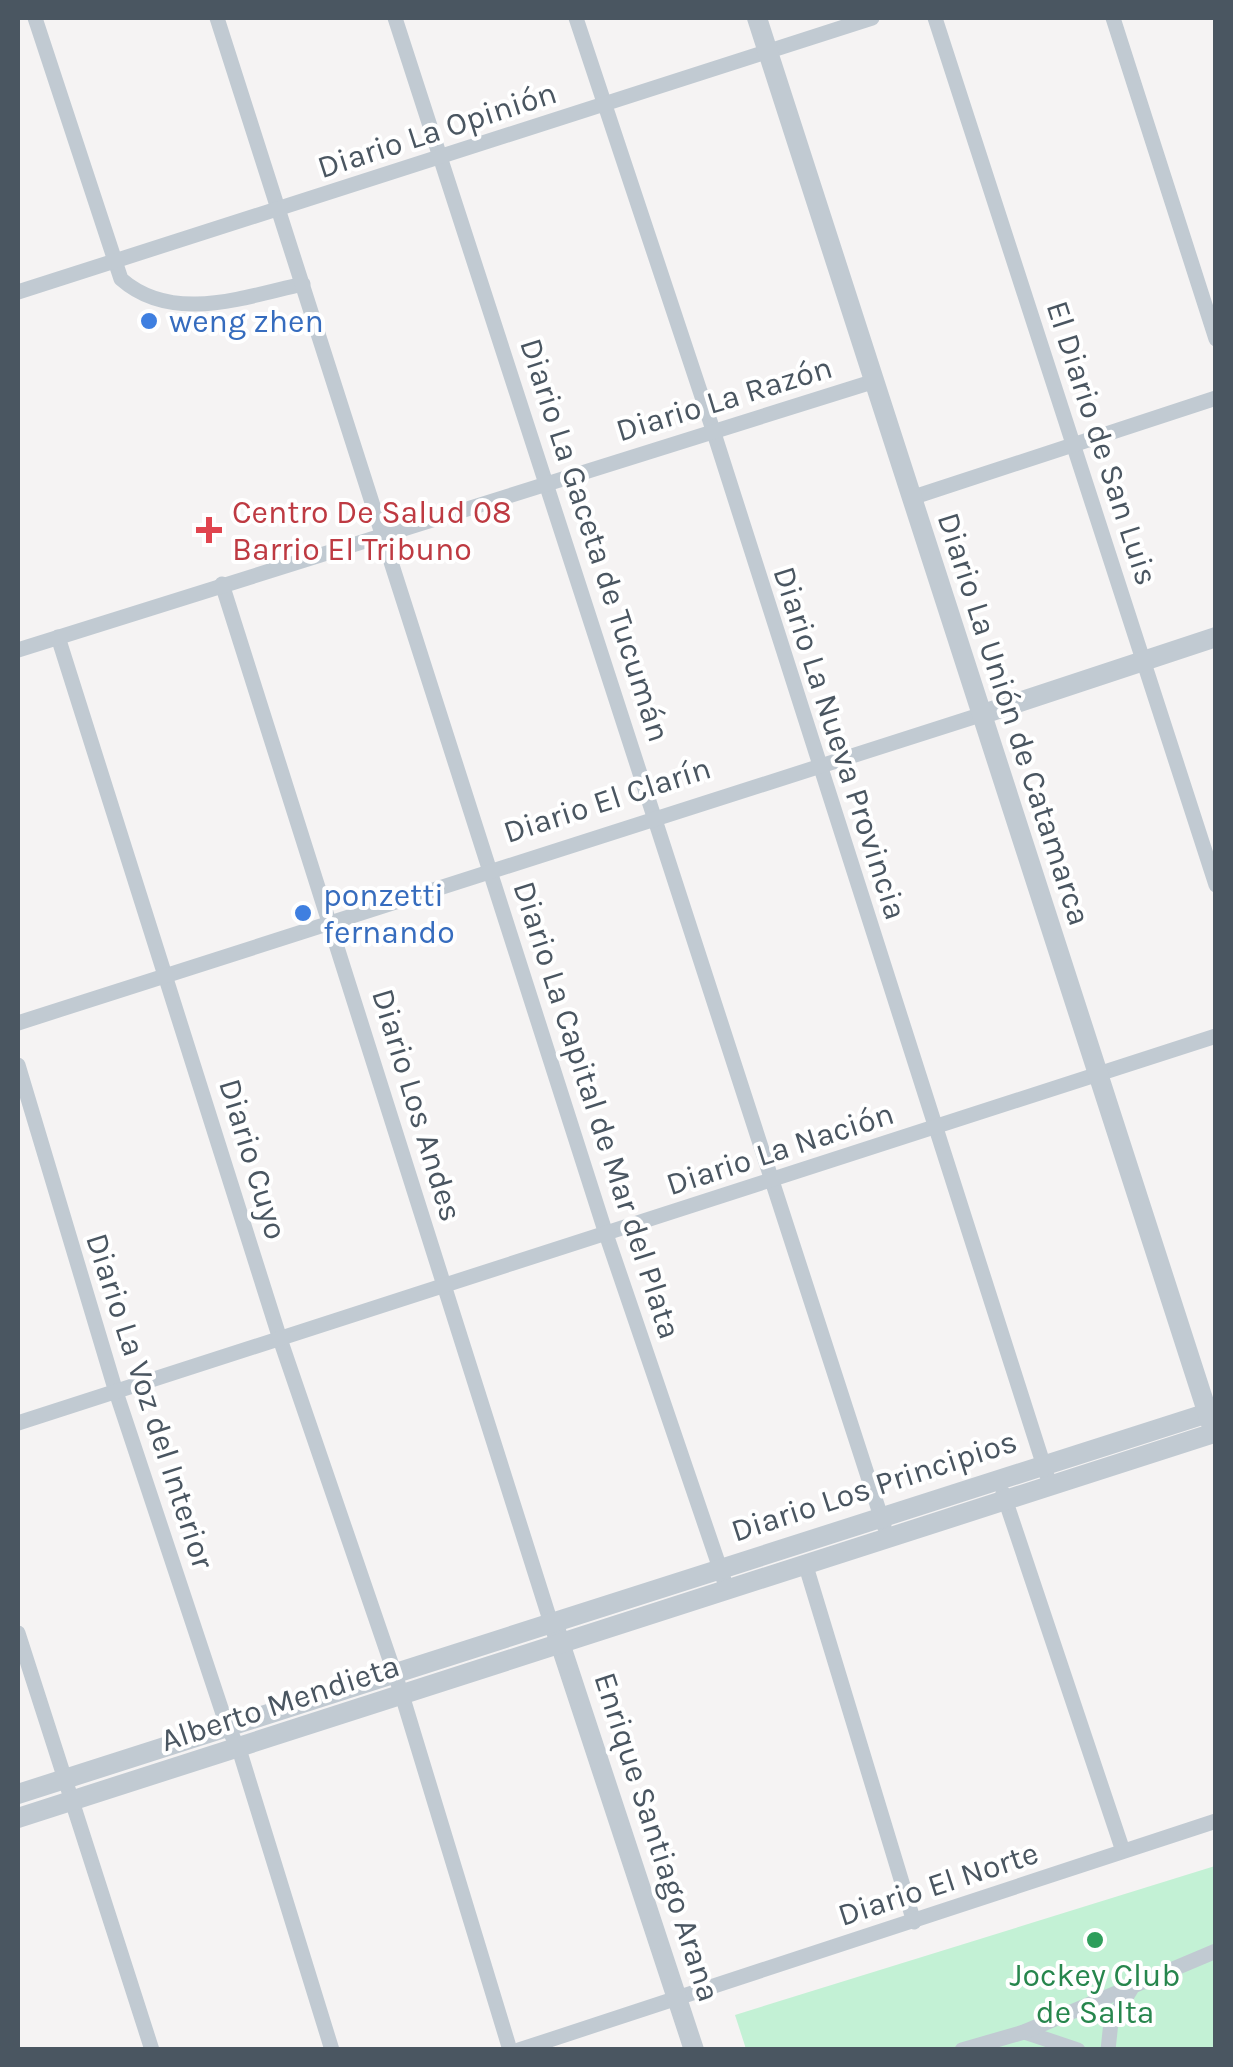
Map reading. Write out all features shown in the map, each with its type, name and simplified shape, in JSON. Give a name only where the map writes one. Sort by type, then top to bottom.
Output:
[{"type":"street","points":[[35,18],[121,279],[134,290],[178,304],[214,303],[303,284]]},
{"type":"street","name":"Diario La Capital de Mar del Plata","points":[[217,18],[606,1234],[728,1589]]},
{"type":"street","name":"Diario La Gaceta de Tucumán","points":[[395,18],[657,816],[770,1180],[884,1527]]},
{"type":"street","name":"Diario La Nueva Provincia","points":[[576,18],[713,430],[816,764],[1050,1486]]},
{"type":"street","name":"Diario La Unión de Catamarca","points":[[757,18],[1214,1426]]},
{"type":"street","name":"Diario La Opinión","points":[[18,292],[872,18]]},
{"type":"street","name":"El Diario de San Luis","points":[[936,18],[1216,885]]},
{"type":"street","points":[[1113,18],[1216,339]]},
{"type":"street","name":"Diario La Razón","points":[[18,650],[875,381]]},
{"type":"street","points":[[911,498],[1216,398]]},
{"type":"street","name":"Diario Los Andes","points":[[222,584],[443,1287],[550,1620],[561,1642]]},
{"type":"street","name":"Diario El Clarín","points":[[18,1023],[1216,636]]},
{"type":"street","name":"Diario Cuyo","points":[[58,637],[280,1339],[402,1694],[510,2050]]},
{"type":"street","name":"Diario La Nación","points":[[18,1423],[1216,1036]]},
{"type":"street","name":"Diario La Voz del Interior","points":[[18,1065],[116,1392],[227,1726],[239,1750],[332,2050]]},
{"type":"street","name":"Diario Los Principios","points":[[1001,1490],[1041,1464],[1214,1426]]},
{"type":"street","name":"Diario Los Principios","points":[[550,1620],[720,1566],[884,1527],[1001,1490],[1050,1486],[1214,1426]]},
{"type":"street","points":[[1001,1490],[1123,1851]]},
{"type":"street","name":"Diario Los Principios","points":[[561,1642],[805,1564],[884,1527]]},
{"type":"street","points":[[805,1564],[914,1922]]},
{"type":"street","name":"Alberto Mendieta","points":[[18,1794],[550,1620]]},
{"type":"street","points":[[18,1633],[152,2050]]},
{"type":"street","name":"Alberto Mendieta","points":[[18,1818],[239,1750],[561,1642]]},
{"type":"street","name":"Enrique Santiago Arana","points":[[561,1642],[694,2050]]},
{"type":"street","name":"Diario El Norte","points":[[518,2050],[1216,1821]]},
{"type":"street","points":[[962,2050],[1024,2032],[1216,1951]]},
{"type":"street","points":[[1108,2050],[1111,2022],[1135,1984]]},
{"type":"street","points":[[1024,2032],[1078,2050]]},
{"type":"green space","name":"Jockey Club de Salta","points":[[1215,1866],[1215,2049],[746,2049],[735,2015]]},
{"type":"place","name":"weng zhen","points":[[149,321]]},
{"type":"place","name":"Centro De Salud 08 Barrio El Tribuno","points":[[209,530]]},
{"type":"place","name":"ponzetti fernando","points":[[303,913]]},
{"type":"place","name":"Jockey Club de Salta","points":[[1095,1940]]}]
